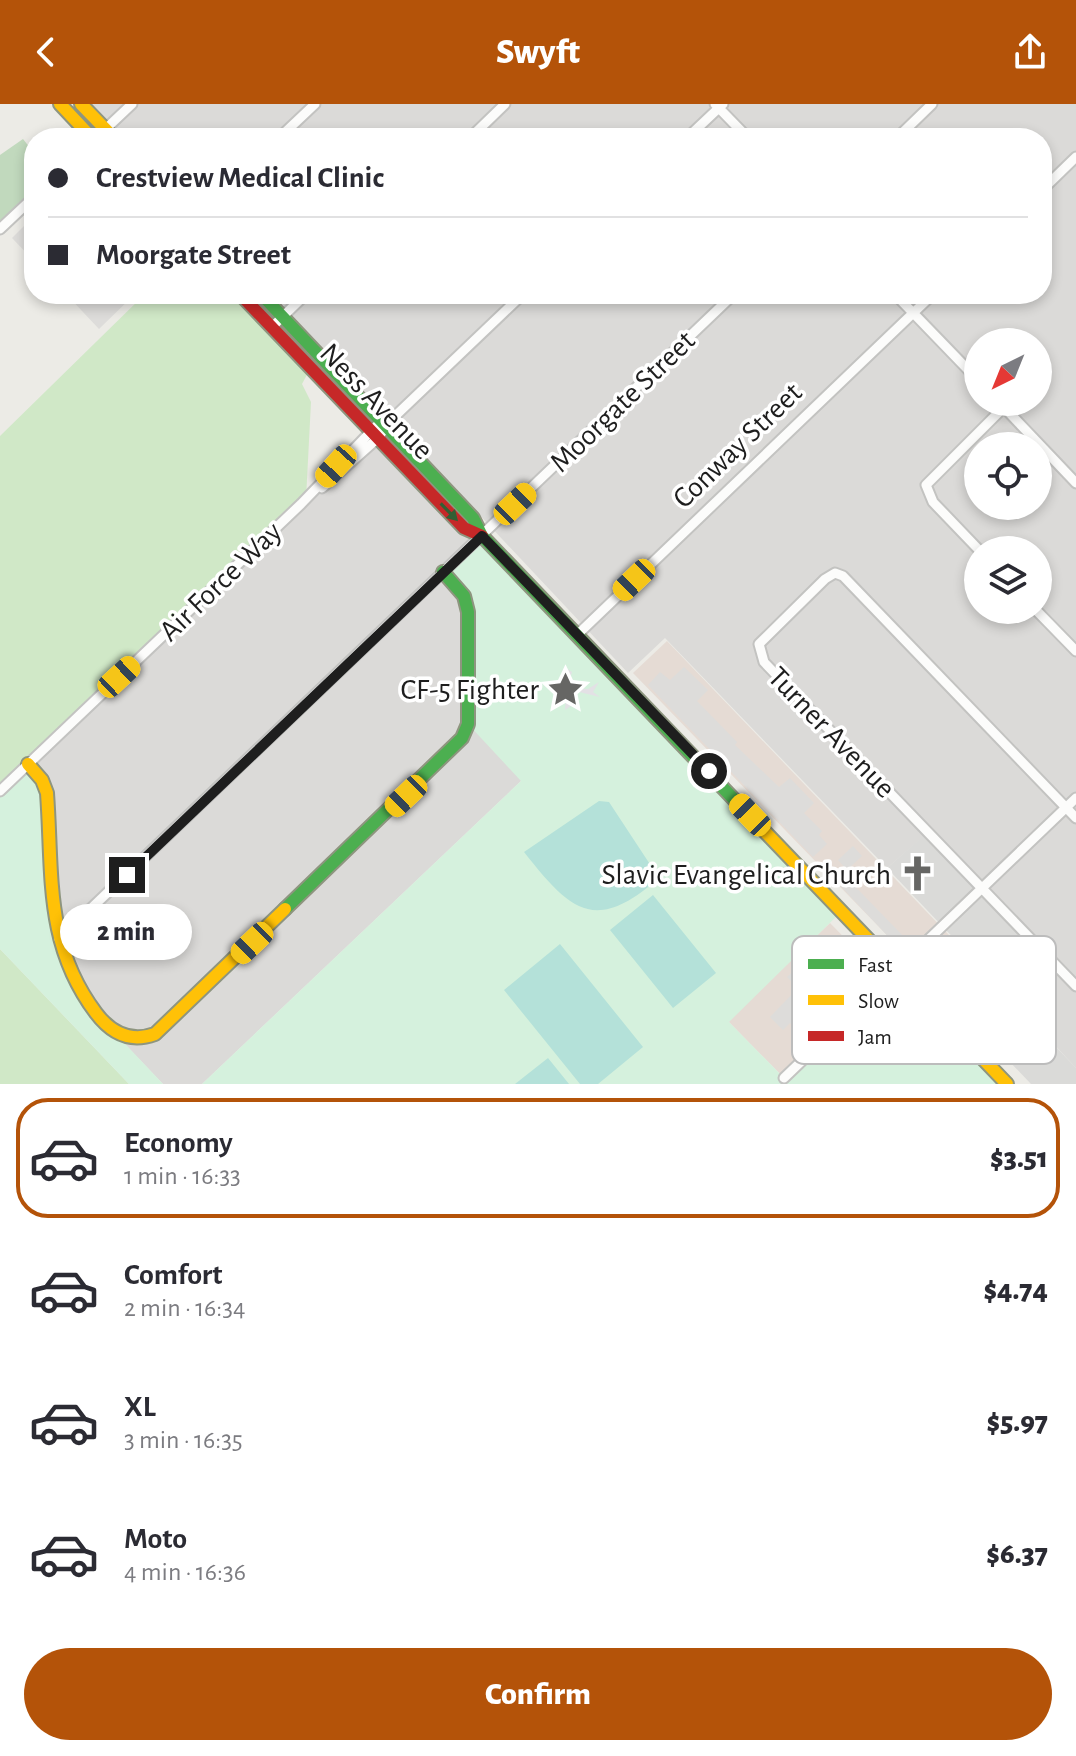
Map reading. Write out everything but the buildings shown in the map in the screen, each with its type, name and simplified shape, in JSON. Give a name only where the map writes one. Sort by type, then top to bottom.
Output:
[{"type":"main road","points":[[60,104],[92,128]]},
{"type":"main road","points":[[81,104],[97,128]]},
{"type":"main road","name":"Ness Avenue","points":[[250,304],[464,528],[482,536]]},
{"type":"main road","name":"Ness Avenue","points":[[271,304],[387,423],[473,518],[482,536],[865,936]]},
{"type":"main road","points":[[28,764],[42,780],[47,793],[48,871],[59,939],[80,993],[113,1031],[122,1036],[143,1038],[164,1027],[458,745],[468,724],[468,612],[464,596],[443,572]]},
{"type":"main road","name":"Ness Avenue","points":[[988,1064],[1007,1084]]},
{"type":"street","points":[[110,128],[132,104]]},
{"type":"street","points":[[290,128],[315,104]]},
{"type":"street","points":[[480,128],[505,104]]},
{"type":"street","points":[[907,128],[932,104]]},
{"type":"street","points":[[697,128],[719,105],[739,128]]},
{"type":"street","points":[[1052,180],[1076,157]]},
{"type":"street","points":[[0,229],[24,206]]},
{"type":"street","points":[[272,327],[296,304]]},
{"type":"street","name":"Air Force Way","points":[[0,791],[512,304]]},
{"type":"street","name":"Moorgate Street","points":[[59,939],[724,304]]},
{"type":"street","points":[[904,304],[964,366]]},
{"type":"street","name":"Conway Street","points":[[577,635],[922,304]]},
{"type":"street","points":[[966,536],[933,502],[926,485],[992,416]]},
{"type":"street","points":[[1012,416],[1076,483]]},
{"type":"street","name":"Turner Avenue","points":[[982,888],[759,654],[761,641],[825,579],[835,573],[849,581],[1066,808]]},
{"type":"street","points":[[1050,624],[1076,651]]},
{"type":"street","points":[[932,936],[1076,798]]},
{"type":"street","points":[[1066,808],[1076,818]]},
{"type":"street","points":[[982,888],[1028,936]]},
{"type":"street","points":[[1056,965],[1076,986]]},
{"type":"street","points":[[784,1078],[799,1064]]},
{"type":"shaded area","points":[[92,104],[1076,104],[1076,1068],[1056,1046],[1056,982],[1061,977],[1056,972],[1056,936],[1021,936],[924,836],[887,868],[665,638],[628,673],[281,304],[1052,304],[1052,128],[115,128]]},
{"type":"shaded area","points":[[24,226],[24,251],[12,238]]},
{"type":"shaded area","points":[[75,304],[125,304],[99,329]]},
{"type":"shaded area","points":[[377,439],[423,488],[482,536],[459,589],[522,780],[202,1084],[163,1084],[98,1016],[67,966],[28,764],[301,504]]},
{"type":"shaded area","points":[[667,641],[950,936],[888,936],[633,673]]},
{"type":"shaded area","points":[[684,667],[708,690],[697,701],[737,742],[735,745],[779,787],[790,778],[814,803],[804,813],[822,831],[819,835],[827,844],[813,857],[648,685],[660,672],[670,680]]},
{"type":"shaded area","points":[[566,668],[572,672],[569,682],[575,688],[588,689],[599,682],[593,692],[600,697],[575,691],[568,697],[571,706],[565,710],[566,697],[561,692],[567,682]]},
{"type":"shaded area","points":[[599,801],[609,802],[659,878],[636,896],[617,906],[600,910],[584,908],[570,901],[555,889],[524,852]]},
{"type":"shaded area","points":[[923,836],[1022,936],[952,936],[887,868]]},
{"type":"shaded area","points":[[853,846],[862,856],[847,870],[838,860]]},
{"type":"shaded area","points":[[841,872],[903,936],[888,936],[834,879]]},
{"type":"shaded area","points":[[653,895],[716,973],[673,1008],[610,930]]},
{"type":"shaded area","points":[[830,923],[843,936],[816,936]]},
{"type":"shaded area","points":[[560,944],[643,1047],[598,1084],[580,1084],[504,990]]},
{"type":"shaded area","points":[[792,960],[792,1064],[799,1064],[784,1078],[728,1021]]},
{"type":"shaded area","points":[[792,994],[792,1025],[790,1023],[783,1030],[770,1017]]},
{"type":"shaded area","points":[[1056,1047],[1076,1068],[1076,1084],[1031,1084],[1012,1064],[1056,1064]]},
{"type":"shaded area","points":[[548,1058],[569,1084],[515,1084]]},
{"type":"green space","points":[[24,140],[24,200],[0,222],[0,155]]},
{"type":"green space","points":[[135,304],[249,304],[310,369],[302,384],[311,402],[306,499],[0,791],[0,436]]},
{"type":"green space","points":[[482,536],[842,911],[817,936],[792,936],[792,960],[729,1022],[784,1078],[799,1064],[987,1064],[1006,1084],[202,1084],[521,781],[468,724],[468,612],[443,572]]},
{"type":"green space","points":[[28,764],[42,780],[48,871],[65,959],[113,1031],[163,1084],[129,1084],[0,949],[0,791]]},
{"type":"green space","points":[[0,949],[129,1084],[0,1084]]},
{"type":"traffic: fast","points":[[270,304],[473,518],[482,536],[747,813]]},
{"type":"traffic: fast","points":[[285,909],[462,738],[468,724],[468,612],[464,596],[443,572]]},
{"type":"traffic: slow","points":[[60,104],[83,128]]},
{"type":"traffic: slow","points":[[81,104],[104,128]]},
{"type":"traffic: slow","points":[[28,764],[42,780],[47,793],[54,908],[67,961],[96,1013],[115,1031],[129,1037],[155,1034],[285,909]]},
{"type":"traffic: slow","points":[[747,813],[865,936]]},
{"type":"traffic: slow","points":[[988,1064],[1007,1084]]},
{"type":"traffic: jam","points":[[250,304],[464,528],[482,536]]},
{"type":"place","name":"CF-5 Fighter","points":[[565,689]]},
{"type":"place","name":"Slavic Evangelical Church","points":[[917,874]]},
{"type":"route","points":[[127,875],[482,536],[709,771]]}]
